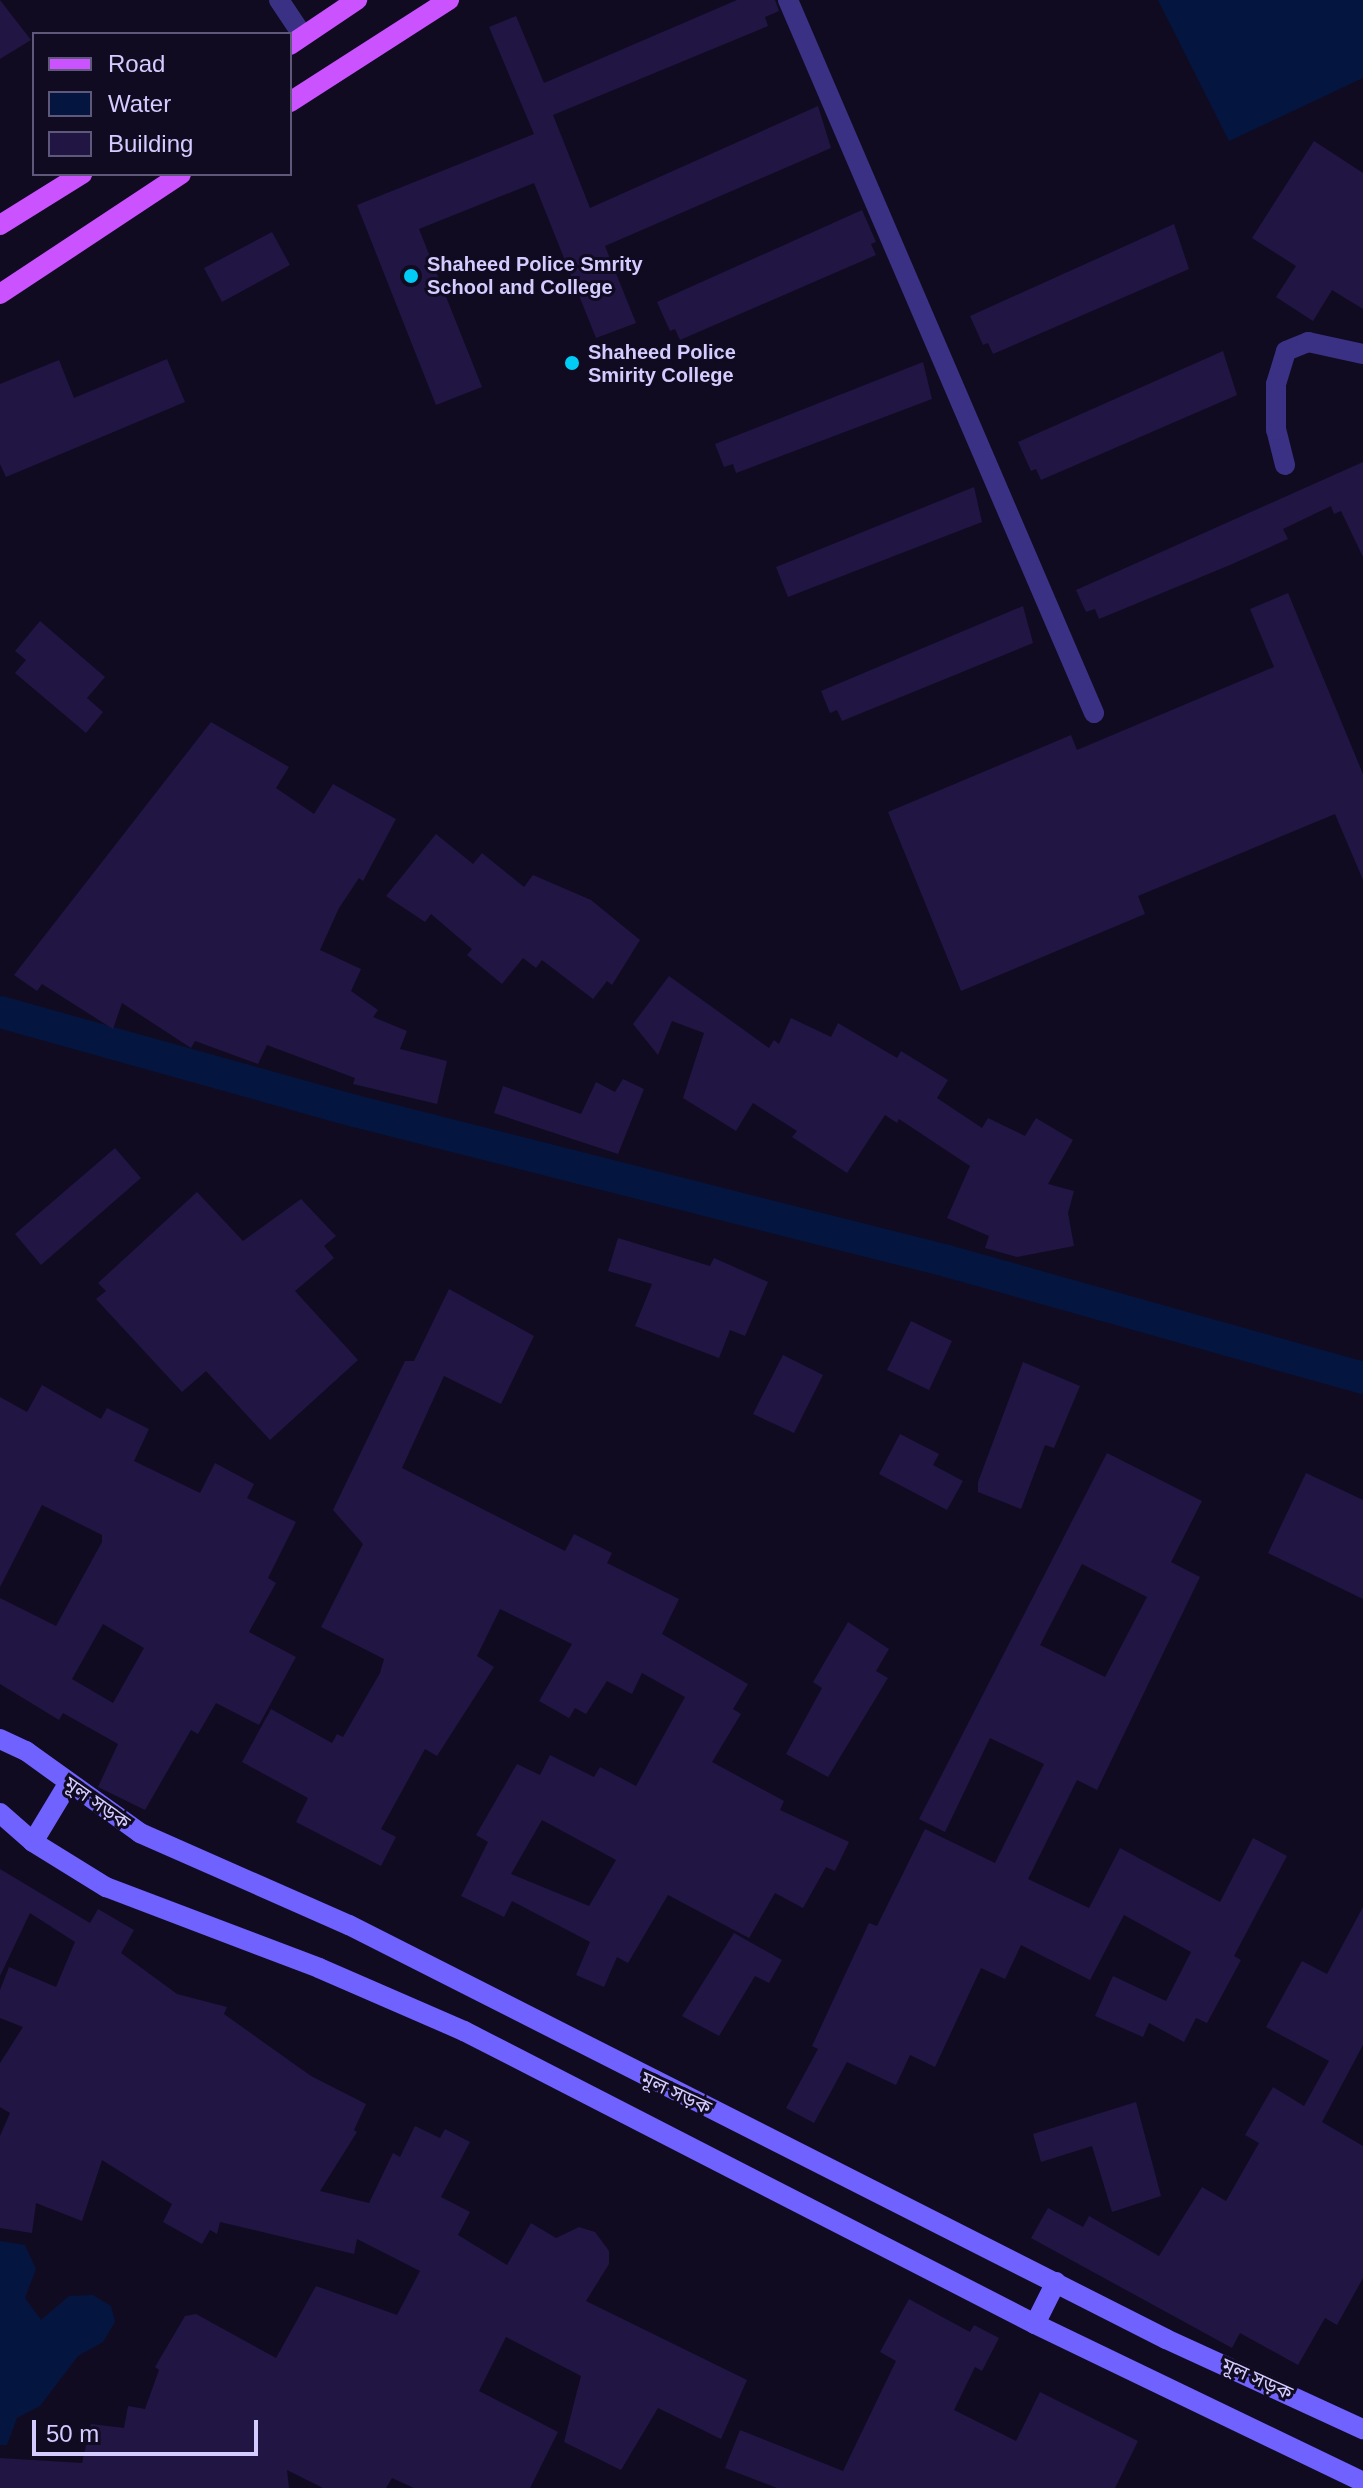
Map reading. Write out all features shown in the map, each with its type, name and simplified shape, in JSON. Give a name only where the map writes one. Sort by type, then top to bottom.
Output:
[{"type":"main road","points":[[296,40],[357,0]]},
{"type":"main road","points":[[292,101],[449,0]]},
{"type":"main road","points":[[0,225],[79,176]]},
{"type":"main road","points":[[0,294],[178,176]]},
{"type":"street","points":[[279,0],[296,40]]},
{"type":"street","points":[[788,0],[1094,713]]},
{"type":"street","points":[[1285,465],[1276,430],[1276,384],[1286,351],[1308,342],[1363,354]]},
{"type":"street","name":"মূল সড়ক","points":[[0,1739],[26,1751],[140,1833],[349,1925],[621,2067],[1056,2282],[1363,2429]]},
{"type":"street","points":[[33,1842],[68,1784]]},
{"type":"street","name":"মূল সড়ক","points":[[0,1813],[33,1842],[106,1887],[319,1968],[464,2031],[1035,2324],[1363,2482]]},
{"type":"street","points":[[1035,2324],[1056,2282]]},
{"type":"water","points":[[1158,0],[1363,0],[1363,78],[1229,141]]},
{"type":"water","points":[[0,2241],[25,2245],[36,2269],[25,2298],[41,2320],[69,2296],[93,2295],[111,2306],[115,2322],[103,2342],[78,2356],[40,2406],[17,2418],[7,2445],[0,2445]]},
{"type":"building","points":[[0,0],[31,40],[0,59]]},
{"type":"building","points":[[737,0],[775,0],[779,11],[765,17],[768,26],[553,115],[590,208],[818,106],[831,148],[605,246],[636,323],[596,338],[534,183],[419,229],[482,387],[436,405],[357,205],[534,134],[489,27],[516,16],[544,83]]},
{"type":"building","points":[[1314,141],[1363,173],[1363,309],[1332,290],[1313,321],[1276,297],[1296,266],[1252,238]]},
{"type":"building","points":[[862,210],[876,242],[871,244],[876,255],[680,340],[675,329],[670,331],[657,302]]},
{"type":"building","points":[[1174,224],[1189,269],[993,354],[988,343],[983,345],[970,316]]},
{"type":"building","points":[[272,232],[290,265],[222,302],[204,268]]},
{"type":"building","points":[[1223,351],[1237,395],[1041,480],[1036,469],[1031,471],[1018,442]]},
{"type":"building","points":[[167,359],[185,402],[6,477],[0,464],[0,384],[59,360],[74,398]]},
{"type":"building","points":[[923,362],[932,399],[736,473],[733,464],[724,467],[715,444]]},
{"type":"building","points":[[1363,462],[1363,557],[1341,511],[1334,514],[1331,506],[1283,529],[1288,539],[1230,565],[1099,619],[1095,609],[1086,612],[1076,590]]},
{"type":"building","points":[[974,487],[982,522],[788,597],[776,567]]},
{"type":"building","points":[[1288,593],[1363,774],[1363,880],[1335,814],[1138,896],[1145,914],[961,991],[888,812],[1071,735],[1077,750],[1274,667],[1250,609]]},
{"type":"building","points":[[1023,606],[1033,643],[842,721],[837,710],[830,713],[821,691]]},
{"type":"building","points":[[40,621],[105,677],[87,698],[103,712],[86,733],[15,673],[26,660],[15,651]]},
{"type":"building","points":[[211,722],[289,767],[276,788],[314,814],[333,784],[396,819],[363,881],[359,878],[339,908],[320,950],[361,969],[351,991],[378,1010],[373,1017],[407,1031],[400,1049],[447,1061],[437,1104],[353,1084],[355,1078],[267,1045],[258,1064],[195,1041],[191,1048],[122,1003],[113,1029],[42,984],[37,991],[14,975]]},
{"type":"building","points":[[436,834],[473,864],[482,853],[524,887],[533,875],[591,900],[640,940],[612,985],[607,981],[593,999],[542,960],[536,968],[523,958],[502,984],[467,955],[472,949],[431,914],[425,922],[386,896]]},
{"type":"building","points":[[669,976],[769,1048],[774,1040],[779,1044],[791,1018],[831,1037],[838,1023],[897,1058],[901,1051],[948,1080],[937,1098],[982,1128],[988,1118],[1025,1136],[1036,1118],[1073,1140],[1048,1184],[1074,1191],[1068,1213],[1074,1246],[1017,1257],[985,1248],[989,1236],[947,1218],[970,1166],[899,1119],[897,1123],[885,1115],[847,1173],[792,1137],[797,1131],[753,1103],[736,1131],[683,1098],[704,1033],[672,1021],[658,1055],[633,1024]]},
{"type":"building","points":[[623,1079],[644,1089],[618,1154],[494,1113],[503,1086],[581,1114],[596,1082],[615,1092]]},
{"type":"building","points":[[115,1148],[141,1178],[41,1265],[15,1234]]},
{"type":"building","points":[[197,1192],[243,1241],[301,1199],[336,1236],[324,1246],[334,1258],[295,1291],[358,1360],[270,1440],[206,1371],[182,1392],[96,1299],[106,1291],[98,1283]]},
{"type":"building","points":[[618,1238],[710,1266],[714,1258],[768,1282],[745,1336],[730,1330],[719,1358],[635,1326],[652,1284],[608,1271]]},
{"type":"building","points":[[449,1289],[534,1336],[501,1404],[444,1376],[402,1468],[565,1551],[574,1534],[612,1553],[607,1563],[679,1599],[662,1634],[748,1684],[733,1709],[741,1714],[712,1762],[784,1801],[780,1810],[849,1842],[835,1871],[826,1867],[803,1908],[775,1893],[749,1938],[668,1895],[628,1963],[617,1957],[604,1987],[576,1975],[590,1942],[512,1901],[504,1917],[461,1896],[488,1842],[476,1835],[517,1764],[540,1775],[550,1755],[594,1777],[600,1767],[636,1786],[685,1697],[642,1673],[632,1694],[607,1681],[586,1714],[575,1708],[569,1718],[539,1701],[572,1644],[500,1609],[477,1656],[494,1667],[437,1756],[425,1749],[381,1829],[396,1837],[381,1866],[296,1822],[308,1798],[242,1762],[271,1709],[332,1743],[337,1734],[343,1737],[380,1673],[384,1659],[321,1627],[363,1544],[333,1510],[405,1361],[414,1361]],"holes":[[[542,1820],[616,1860],[589,1906],[511,1874]]]},
{"type":"building","points":[[911,1321],[952,1341],[929,1390],[887,1370]]},
{"type":"building","points":[[783,1355],[823,1375],[794,1433],[753,1414]]},
{"type":"building","points":[[1023,1362],[1080,1386],[1054,1448],[1045,1445],[1021,1509],[978,1492],[978,1482]]},
{"type":"building","points":[[42,1385],[101,1419],[107,1408],[149,1429],[134,1461],[200,1493],[215,1463],[254,1484],[247,1498],[296,1522],[268,1578],[276,1583],[249,1632],[296,1657],[259,1725],[216,1703],[198,1734],[191,1730],[145,1810],[98,1787],[118,1744],[63,1713],[59,1720],[0,1684],[0,1598],[56,1626],[102,1542],[102,1535],[42,1505],[0,1587],[0,1397],[27,1412]],"holes":[[[103,1624],[144,1648],[113,1703],[72,1679]]]},
{"type":"building","points":[[900,1434],[939,1454],[933,1465],[963,1481],[947,1510],[879,1474]]},
{"type":"building","points":[[1107,1453],[1202,1501],[1171,1562],[1200,1577],[1097,1790],[1077,1780],[1028,1879],[1089,1908],[1120,1848],[1220,1902],[1253,1838],[1287,1856],[1234,1956],[1241,1960],[1207,2023],[1196,2018],[1184,2042],[1149,2023],[1143,2037],[1095,2016],[1113,1976],[1166,2001],[1191,1952],[1124,1915],[1090,1980],[1021,1945],[1005,1979],[981,1968],[935,2067],[910,2055],[896,2085],[847,2062],[814,2123],[786,2108],[818,2049],[812,2046],[869,1923],[877,1926],[925,1829],[995,1863],[1044,1764],[990,1738],[945,1832],[919,1819]],"holes":[[[1082,1564],[1147,1597],[1105,1677],[1040,1645]]]},
{"type":"building","points":[[1306,1473],[1363,1500],[1363,1599],[1268,1553]]},
{"type":"building","points":[[848,1622],[889,1649],[876,1671],[888,1678],[828,1777],[786,1754],[822,1688],[813,1682]]},
{"type":"building","points":[[0,1869],[90,1923],[98,1909],[134,1930],[121,1953],[177,1994],[227,2007],[224,2014],[311,2076],[366,2104],[354,2130],[357,2132],[320,2191],[369,2203],[393,2153],[400,2157],[415,2126],[440,2138],[445,2129],[470,2142],[441,2197],[470,2212],[458,2235],[507,2265],[531,2223],[556,2238],[579,2227],[595,2232],[609,2251],[609,2264],[586,2301],[747,2380],[721,2439],[658,2408],[621,2470],[564,2442],[581,2376],[506,2337],[479,2391],[558,2432],[530,2488],[414,2488],[392,2478],[386,2488],[323,2488],[287,2470],[289,2488],[0,2488],[0,2458],[82,2463],[91,2424],[124,2428],[128,2406],[145,2409],[159,2370],[155,2367],[185,2316],[196,2314],[276,2358],[316,2286],[397,2315],[420,2271],[357,2239],[354,2254],[220,2222],[217,2234],[210,2230],[202,2244],[163,2222],[172,2204],[102,2160],[82,2221],[36,2203],[32,2233],[0,2228],[0,2136],[10,2113],[0,2107],[0,2063],[23,2027],[0,2018],[0,1990],[9,1967],[56,1987],[75,1942],[30,1913],[0,1976]]},
{"type":"building","points":[[1363,1907],[1363,2045],[1322,2122],[1363,2146],[1363,2278],[1337,2325],[1325,2318],[1298,2365],[1240,2333],[1232,2348],[1031,2238],[1048,2208],[1083,2227],[1089,2216],[1159,2256],[1202,2187],[1226,2201],[1259,2143],[1245,2135],[1273,2087],[1304,2106],[1329,2061],[1266,2027],[1302,1961],[1327,1974]]},
{"type":"building","points":[[734,1933],[782,1960],[769,1983],[755,1976],[719,2036],[682,2016]]},
{"type":"building","points":[[1136,2102],[1161,2196],[1112,2212],[1092,2146],[1041,2162],[1033,2134]]},
{"type":"building","points":[[909,2299],[970,2332],[974,2325],[999,2338],[982,2371],[975,2367],[954,2410],[1016,2441],[1040,2392],[1138,2441],[1115,2488],[777,2488],[725,2468],[740,2430],[843,2471],[896,2361],[880,2352]]},
{"type":"waterway","points":[[0,1012],[355,1111],[947,1261],[1363,1378]]},
{"type":"place","name":"Shaheed Police Smrity School and College","points":[[411,276]]},
{"type":"place","name":"Shaheed Police Smirity College","points":[[572,363]]}]
